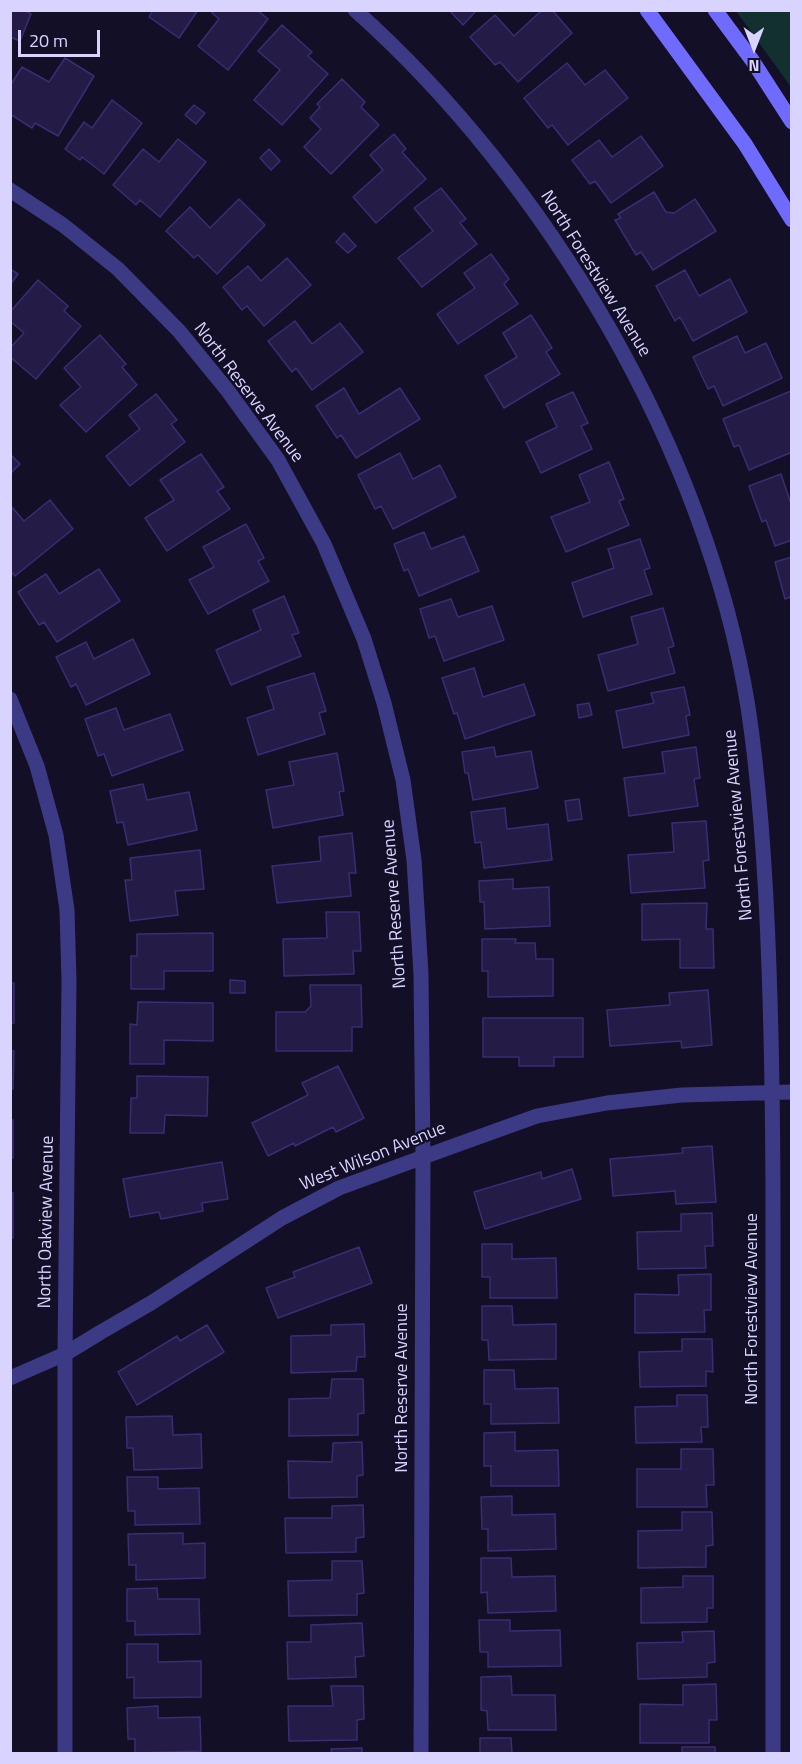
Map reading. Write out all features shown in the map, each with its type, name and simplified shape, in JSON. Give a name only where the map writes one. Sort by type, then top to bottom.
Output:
[{"type":"main road","points":[[647,10],[745,144],[792,220]]},
{"type":"main road","points":[[715,10],[752,60],[792,122]]},
{"type":"street","name":"North Forestview Avenue","points":[[355,10],[387,39],[461,118],[525,199],[588,292],[634,372],[677,464],[711,556],[729,622],[747,703],[764,847],[773,1092],[773,1754]]},
{"type":"street","name":"North Reserve Avenue","points":[[10,190],[63,225],[118,269],[179,331],[228,391],[278,460],[324,544],[364,639],[384,704],[403,780],[414,860],[421,963],[423,1157],[421,1754]]},
{"type":"street","name":"North Oakview Avenue","points":[[10,699],[37,766],[56,835],[67,910],[69,981],[64,1354],[65,1754]]},
{"type":"street","name":"West Wilson Avenue","points":[[10,1378],[64,1354],[151,1303],[282,1218],[339,1188],[423,1157],[537,1116],[607,1103],[682,1095],[792,1092]]},
{"type":"green space","points":[[736,11],[791,11],[791,87]]},
{"type":"building","points":[[10,10],[24,10],[31,14],[20,41],[10,37]]},
{"type":"building","points":[[153,10],[198,10],[179,38],[149,17]]},
{"type":"building","points":[[214,10],[257,10],[268,19],[228,70],[198,46],[219,19],[212,13]]},
{"type":"building","points":[[449,10],[477,10],[463,25]]},
{"type":"building","points":[[542,10],[552,10],[572,33],[518,82],[500,62],[495,65],[470,37],[495,15],[514,36]]},
{"type":"building","points":[[282,25],[312,52],[308,56],[328,74],[282,125],[254,100],[280,70],[258,51]]},
{"type":"building","points":[[65,58],[94,76],[58,136],[35,123],[32,128],[10,114],[10,86],[22,67],[49,82]]},
{"type":"building","points":[[567,63],[585,85],[605,70],[628,98],[568,145],[552,125],[548,128],[524,98]]},
{"type":"building","points":[[342,79],[365,102],[361,107],[379,125],[331,174],[304,147],[321,129],[310,118],[320,107],[317,104]]},
{"type":"building","points":[[112,100],[142,123],[104,174],[82,157],[80,160],[65,149],[84,122],[92,128]]},
{"type":"building","points":[[194,105],[205,113],[196,124],[185,115]]},
{"type":"building","points":[[394,134],[406,149],[402,152],[426,179],[376,223],[353,197],[383,170],[370,155]]},
{"type":"building","points":[[641,136],[663,166],[611,203],[595,181],[590,184],[572,160],[599,140],[612,157]]},
{"type":"building","points":[[178,139],[206,162],[160,217],[140,200],[136,205],[113,185],[143,149],[159,162]]},
{"type":"building","points":[[269,149],[280,161],[271,170],[260,158]]},
{"type":"building","points":[[441,188],[466,219],[460,223],[477,244],[422,287],[398,258],[433,231],[414,208]]},
{"type":"building","points":[[654,192],[666,212],[674,213],[695,199],[716,231],[653,270],[641,252],[636,255],[615,220],[621,218],[618,214]]},
{"type":"building","points":[[239,199],[265,225],[217,274],[198,255],[194,258],[166,231],[190,207],[210,228]]},
{"type":"building","points":[[344,233],[356,246],[348,253],[336,242]]},
{"type":"building","points":[[491,254],[509,279],[504,284],[518,304],[458,344],[437,314],[475,288],[464,273]]},
{"type":"building","points":[[287,258],[311,285],[264,326],[247,306],[242,310],[223,287],[248,266],[261,281]]},
{"type":"building","points":[[10,269],[18,274],[10,285]]},
{"type":"building","points":[[685,270],[699,296],[730,279],[747,312],[693,341],[680,317],[675,321],[656,286]]},
{"type":"building","points":[[38,280],[68,306],[64,311],[81,326],[36,379],[10,357],[10,348],[24,333],[10,321],[10,312]]},
{"type":"building","points":[[531,315],[552,348],[546,352],[560,374],[504,408],[485,376],[517,357],[503,333]]},
{"type":"building","points":[[295,321],[312,344],[340,323],[363,352],[312,390],[296,368],[292,372],[268,341]]},
{"type":"building","points":[[100,335],[126,364],[122,367],[137,385],[86,432],[60,405],[81,387],[64,368]]},
{"type":"building","points":[[737,336],[745,353],[766,343],[782,378],[723,406],[714,386],[708,389],[693,357]]},
{"type":"building","points":[[344,388],[359,414],[400,388],[420,419],[356,458],[341,435],[337,438],[316,406]]},
{"type":"building","points":[[791,391],[792,452],[749,470],[739,445],[734,447],[723,419]]},
{"type":"building","points":[[573,392],[588,423],[581,426],[592,449],[541,473],[526,442],[557,427],[546,404]]},
{"type":"building","points":[[156,394],[177,420],[171,424],[185,442],[130,486],[106,456],[140,429],[129,415]]},
{"type":"building","points":[[400,453],[413,479],[440,465],[456,497],[393,529],[381,506],[375,509],[358,475]]},
{"type":"building","points":[[10,454],[20,464],[10,474]]},
{"type":"building","points":[[201,454],[224,487],[217,491],[230,509],[167,551],[145,518],[174,500],[160,480]]},
{"type":"building","points":[[609,462],[624,499],[619,501],[629,525],[566,552],[551,517],[590,502],[579,475]]},
{"type":"building","points":[[781,474],[790,501],[792,500],[792,540],[775,546],[766,520],[762,522],[749,486]]},
{"type":"building","points":[[50,500],[73,529],[15,576],[10,571],[10,505],[24,521]]},
{"type":"building","points":[[246,524],[264,558],[258,561],[269,581],[208,614],[189,580],[214,567],[203,547]]},
{"type":"building","points":[[424,532],[431,549],[464,536],[479,571],[419,596],[408,569],[404,571],[394,544]]},
{"type":"building","points":[[640,539],[650,568],[644,570],[652,594],[583,617],[572,583],[614,568],[608,549]]},
{"type":"building","points":[[792,557],[792,603],[790,597],[785,599],[775,562]]},
{"type":"building","points":[[99,569],[120,601],[57,642],[44,622],[39,625],[18,592],[46,574],[59,594]]},
{"type":"building","points":[[284,596],[299,633],[292,635],[301,656],[231,685],[216,650],[261,630],[253,610]]},
{"type":"building","points":[[451,599],[458,617],[492,606],[504,640],[444,661],[435,636],[429,638],[420,609]]},
{"type":"building","points":[[663,608],[674,646],[668,648],[675,673],[608,691],[598,655],[638,644],[631,617]]},
{"type":"building","points":[[133,639],[150,674],[86,705],[76,684],[71,687],[56,657],[86,642],[94,659]]},
{"type":"building","points":[[474,668],[483,697],[524,684],[535,715],[465,739],[442,678]]},
{"type":"building","points":[[314,673],[326,711],[319,713],[325,734],[258,755],[247,718],[274,709],[267,687]]},
{"type":"building","points":[[684,687],[690,715],[686,716],[689,735],[623,748],[616,711],[654,703],[651,693]]},
{"type":"building","points":[[589,703],[592,715],[579,718],[577,705]]},
{"type":"building","points":[[116,708],[124,730],[170,714],[183,750],[112,776],[104,754],[98,756],[85,719]]},
{"type":"building","points":[[494,747],[496,757],[531,751],[538,788],[473,800],[462,752]]},
{"type":"building","points":[[696,747],[700,778],[694,779],[698,806],[629,816],[624,778],[665,773],[662,752]]},
{"type":"building","points":[[337,753],[344,791],[339,792],[343,815],[273,828],[266,790],[294,785],[289,762]]},
{"type":"building","points":[[143,784],[147,800],[189,792],[197,830],[128,845],[123,822],[117,823],[110,791]]},
{"type":"building","points":[[579,799],[582,819],[568,821],[565,801]]},
{"type":"building","points":[[505,808],[507,829],[548,824],[552,860],[484,868],[481,842],[475,843],[471,812]]},
{"type":"building","points":[[706,821],[709,860],[703,861],[705,888],[631,893],[628,855],[674,852],[672,823]]},
{"type":"building","points":[[352,833],[356,873],[349,873],[351,896],[277,903],[272,866],[321,861],[319,837]]},
{"type":"building","points":[[200,850],[204,889],[175,891],[178,915],[130,921],[125,880],[132,880],[130,858]]},
{"type":"building","points":[[513,879],[513,889],[549,887],[550,926],[485,929],[484,902],[480,902],[479,881]]},
{"type":"building","points":[[707,903],[706,929],[713,929],[714,968],[680,968],[680,939],[642,940],[642,904]]},
{"type":"building","points":[[326,912],[359,912],[361,951],[353,951],[354,974],[284,976],[283,939],[327,938]]},
{"type":"building","points":[[213,933],[213,971],[164,971],[164,989],[131,989],[131,956],[137,956],[137,934]]},
{"type":"building","points":[[482,939],[516,939],[515,943],[535,943],[536,959],[553,959],[553,996],[488,997],[488,971],[482,971]]},
{"type":"building","points":[[230,980],[245,981],[245,993],[230,993]]},
{"type":"building","points":[[10,983],[14,983],[14,1023],[10,1023]]},
{"type":"building","points":[[310,985],[361,985],[362,1027],[352,1027],[352,1051],[276,1051],[276,1012],[305,1012],[311,1006]]},
{"type":"building","points":[[708,990],[712,1045],[682,1048],[681,1041],[610,1046],[607,1010],[670,1005],[669,993]]},
{"type":"building","points":[[138,1002],[213,1003],[213,1041],[164,1040],[164,1064],[130,1064],[130,1024],[137,1025]]},
{"type":"building","points":[[483,1018],[583,1018],[583,1057],[554,1057],[554,1066],[519,1066],[519,1057],[483,1057]]},
{"type":"building","points":[[10,1051],[14,1051],[13,1089],[10,1089]]},
{"type":"building","points":[[338,1066],[364,1118],[336,1132],[333,1127],[295,1146],[294,1143],[268,1156],[252,1123],[308,1095],[302,1083]]},
{"type":"building","points":[[137,1076],[208,1077],[207,1116],[165,1115],[164,1133],[130,1133],[131,1098],[137,1098]]},
{"type":"building","points":[[10,1120],[13,1120],[13,1158],[10,1158]]},
{"type":"building","points":[[712,1146],[716,1202],[676,1204],[675,1191],[613,1196],[610,1159],[683,1153],[682,1148]]},
{"type":"building","points":[[222,1162],[228,1199],[202,1203],[203,1211],[161,1219],[159,1212],[130,1217],[123,1179]]},
{"type":"building","points":[[572,1169],[581,1199],[485,1229],[474,1192],[541,1172],[542,1179]]},
{"type":"building","points":[[10,1193],[13,1193],[13,1238],[10,1238]]},
{"type":"building","points":[[712,1213],[713,1246],[705,1246],[706,1268],[638,1269],[637,1232],[681,1231],[681,1214]]},
{"type":"building","points":[[482,1244],[512,1244],[512,1259],[556,1258],[557,1298],[490,1298],[490,1277],[482,1277]]},
{"type":"building","points":[[359,1247],[372,1283],[278,1318],[266,1288],[295,1277],[293,1272]]},
{"type":"building","points":[[711,1274],[711,1310],[704,1310],[705,1332],[635,1333],[635,1294],[679,1295],[678,1275]]},
{"type":"building","points":[[482,1306],[512,1306],[513,1325],[556,1324],[556,1359],[489,1360],[488,1340],[482,1340]]},
{"type":"building","points":[[364,1324],[365,1357],[357,1357],[356,1371],[291,1373],[291,1336],[331,1335],[331,1325]]},
{"type":"building","points":[[207,1325],[224,1352],[137,1405],[118,1372],[177,1336],[180,1341]]},
{"type":"building","points":[[682,1339],[712,1339],[713,1372],[706,1371],[706,1386],[640,1387],[639,1352],[682,1351]]},
{"type":"building","points":[[484,1370],[514,1370],[515,1389],[558,1388],[559,1423],[491,1424],[491,1404],[484,1404]]},
{"type":"building","points":[[332,1379],[363,1379],[364,1413],[358,1414],[358,1435],[289,1436],[289,1399],[330,1398]]},
{"type":"building","points":[[677,1395],[707,1395],[708,1427],[701,1427],[702,1442],[636,1443],[635,1407],[677,1406]]},
{"type":"building","points":[[172,1416],[173,1435],[201,1434],[202,1468],[134,1470],[133,1448],[127,1448],[126,1417]]},
{"type":"building","points":[[515,1432],[515,1451],[558,1450],[559,1486],[491,1486],[491,1466],[484,1466],[484,1433]]},
{"type":"building","points":[[362,1442],[363,1475],[357,1476],[357,1497],[289,1498],[288,1461],[332,1462],[333,1443]]},
{"type":"building","points":[[681,1449],[713,1449],[714,1485],[706,1485],[707,1507],[637,1507],[637,1469],[681,1469]]},
{"type":"building","points":[[127,1477],[158,1477],[158,1489],[199,1488],[200,1524],[135,1525],[135,1511],[128,1511]]},
{"type":"building","points":[[512,1496],[512,1515],[555,1514],[556,1549],[488,1551],[488,1529],[482,1529],[481,1497]]},
{"type":"building","points":[[363,1505],[364,1537],[356,1538],[356,1552],[286,1553],[285,1518],[332,1518],[332,1506]]},
{"type":"building","points":[[682,1512],[712,1512],[713,1545],[706,1546],[706,1567],[638,1568],[638,1531],[682,1530]]},
{"type":"building","points":[[183,1533],[183,1544],[205,1543],[205,1578],[136,1580],[136,1565],[129,1565],[128,1534]]},
{"type":"building","points":[[481,1558],[511,1558],[512,1577],[555,1576],[556,1611],[488,1613],[487,1592],[481,1593]]},
{"type":"building","points":[[332,1561],[362,1561],[364,1593],[357,1594],[357,1615],[289,1616],[288,1581],[332,1580]]},
{"type":"building","points":[[683,1576],[713,1576],[713,1608],[707,1608],[707,1622],[641,1623],[641,1588],[683,1587]]},
{"type":"building","points":[[157,1588],[158,1599],[199,1599],[200,1634],[135,1635],[135,1621],[127,1621],[127,1589]]},
{"type":"building","points":[[479,1620],[510,1620],[510,1631],[560,1630],[561,1666],[488,1667],[488,1652],[480,1652]]},
{"type":"building","points":[[362,1623],[364,1656],[355,1657],[356,1677],[288,1679],[287,1642],[311,1642],[311,1625]]},
{"type":"building","points":[[714,1631],[715,1662],[707,1663],[707,1677],[638,1679],[637,1643],[683,1642],[682,1632]]},
{"type":"building","points":[[127,1644],[158,1644],[158,1662],[201,1661],[201,1697],[134,1698],[134,1677],[127,1678]]},
{"type":"building","points":[[511,1676],[512,1695],[555,1695],[556,1730],[488,1730],[487,1711],[481,1710],[481,1677]]},
{"type":"building","points":[[716,1684],[717,1720],[709,1720],[709,1743],[640,1743],[640,1704],[683,1705],[683,1685]]},
{"type":"building","points":[[331,1686],[363,1686],[364,1719],[357,1720],[357,1740],[289,1741],[288,1706],[333,1706]]},
{"type":"building","points":[[158,1706],[158,1718],[200,1717],[201,1751],[135,1753],[135,1739],[128,1739],[127,1708]]},
{"type":"building","points":[[480,1738],[511,1738],[512,1754],[480,1754]]},
{"type":"building","points":[[682,1747],[715,1747],[715,1754],[682,1754]]},
{"type":"building","points":[[362,1748],[362,1754],[332,1754],[331,1749]]}]
